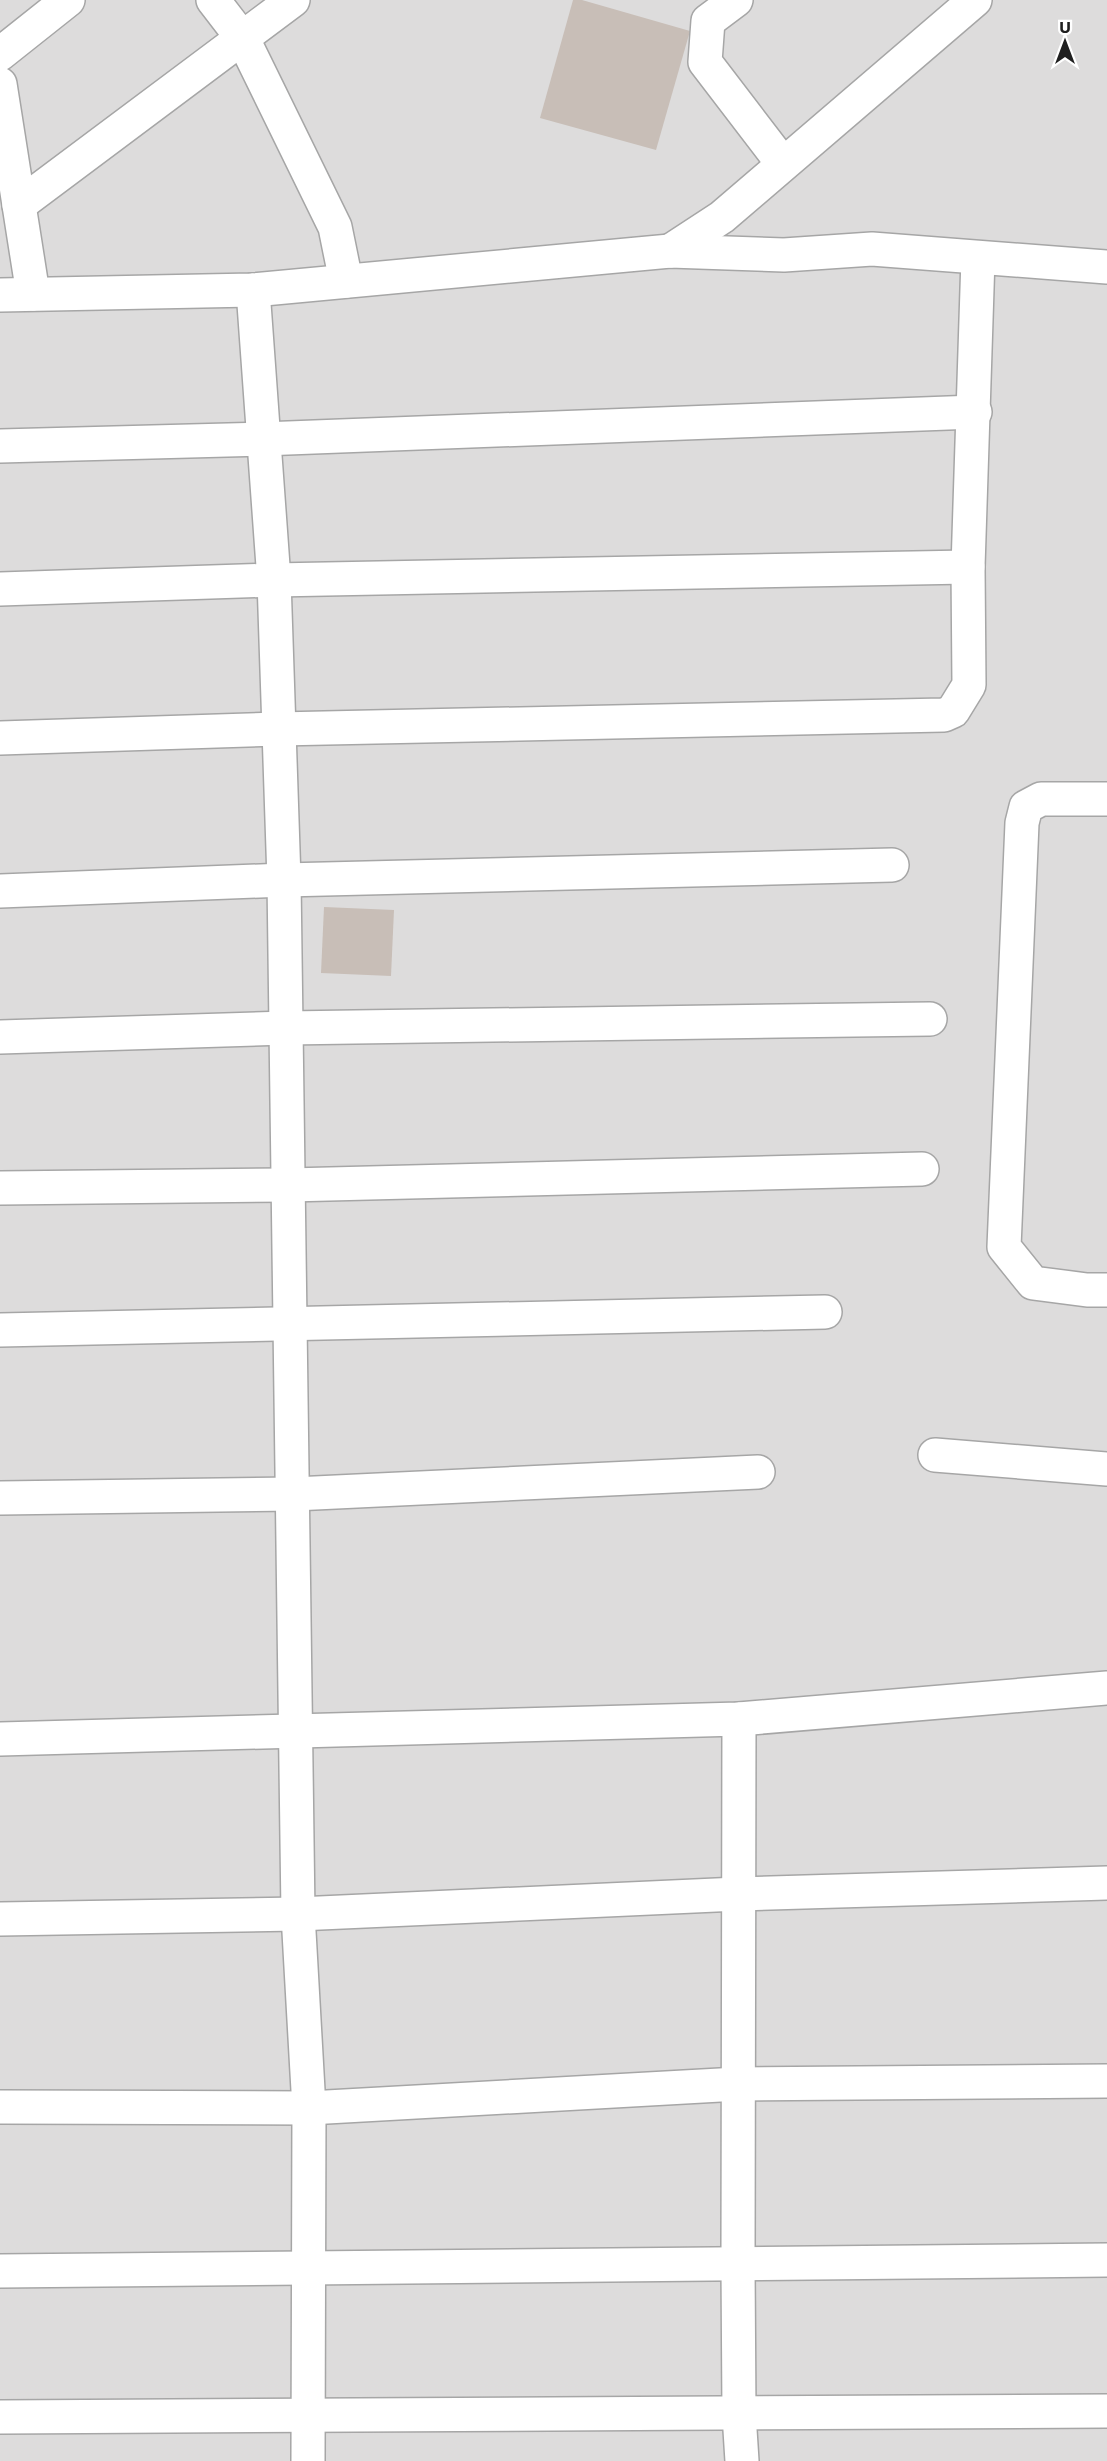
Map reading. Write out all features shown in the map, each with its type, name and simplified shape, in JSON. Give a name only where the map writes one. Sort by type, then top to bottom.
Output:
[{"type":"street","points":[[0,54],[68,0]]},
{"type":"street","points":[[213,0],[243,39],[335,227],[346,281]]},
{"type":"street","points":[[19,205],[293,0]]},
{"type":"street","points":[[736,0],[708,21],[705,62],[783,165]]},
{"type":"street","points":[[670,251],[722,217],[975,0]]},
{"type":"street","points":[[0,84],[33,294]]},
{"type":"street","points":[[0,295],[253,290],[670,251],[784,255],[872,249],[1107,267]]},
{"type":"street","points":[[0,738],[278,729],[944,715],[953,711],[969,685],[968,567],[975,412],[978,258]]},
{"type":"street","points":[[253,290],[273,580],[284,880],[298,1914],[309,2109],[308,2461]]},
{"type":"street","points":[[0,446],[262,439],[975,412]]},
{"type":"street","points":[[0,589],[273,580],[968,567]]},
{"type":"street","points":[[1107,799],[1041,799],[1026,807],[1022,823],[1004,1247],[1033,1283],[1087,1290],[1107,1290]]},
{"type":"street","points":[[0,891],[284,880],[892,865]]},
{"type":"street","points":[[0,1037],[286,1028],[930,1019]]},
{"type":"street","points":[[0,1188],[289,1185],[922,1169]]},
{"type":"street","points":[[0,1330],[825,1312]]},
{"type":"street","points":[[935,1455],[1107,1470]]},
{"type":"street","points":[[0,1498],[294,1494],[758,1472]]},
{"type":"street","points":[[0,1739],[739,1719],[1107,1688]]},
{"type":"street","points":[[739,1719],[738,2265],[739,2414],[742,2461]]},
{"type":"street","points":[[0,1919],[298,1914],[738,1894],[1107,1883]]},
{"type":"street","points":[[0,2107],[309,2109],[738,2084],[1107,2081]]},
{"type":"street","points":[[0,2271],[1107,2260]]},
{"type":"street","points":[[0,2417],[1107,2411]]},
{"type":"shaded area","points":[[0,0],[1107,0],[1107,2461],[0,2461]]},
{"type":"building","points":[[573,0],[582,0],[690,31],[656,150],[540,118]]},
{"type":"building","points":[[324,907],[394,910],[391,976],[321,973]]}]
